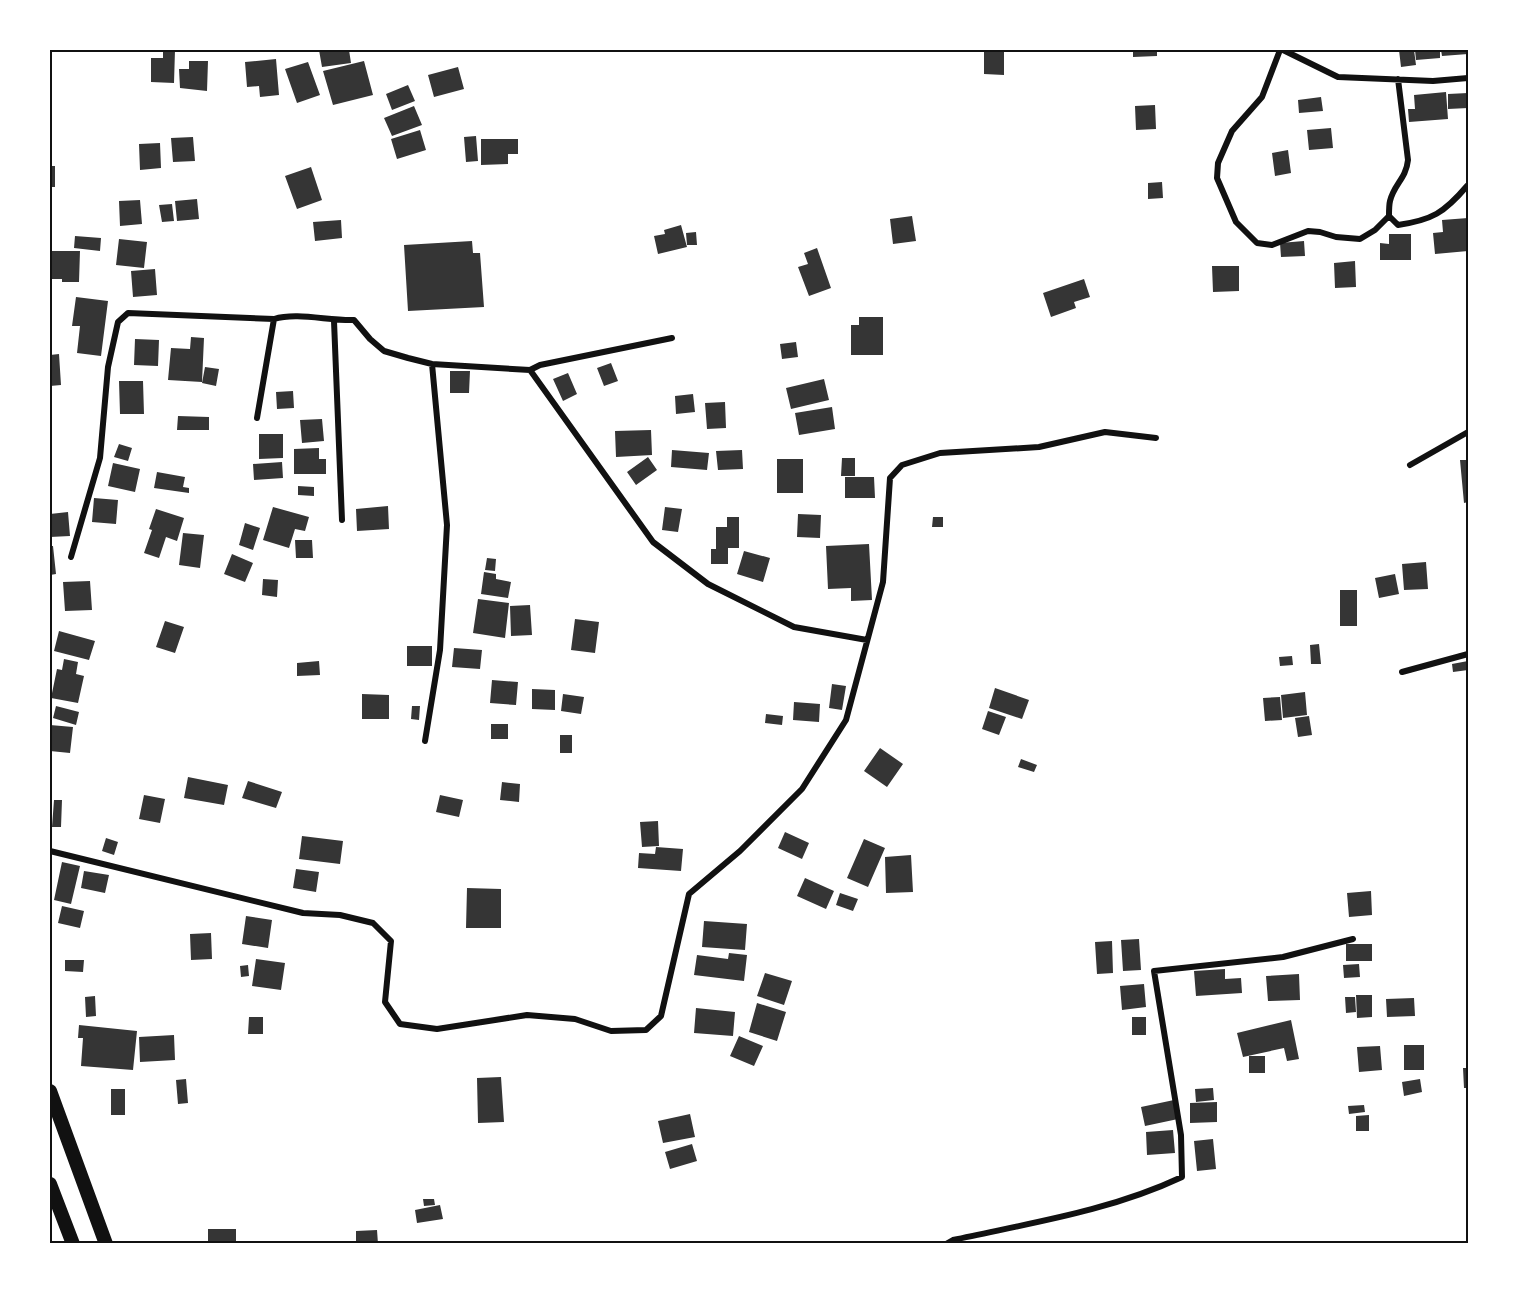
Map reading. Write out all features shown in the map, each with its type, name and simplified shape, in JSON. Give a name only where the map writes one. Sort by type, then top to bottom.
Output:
[{"type":"highway","points":[[50,1090],[106,1244]]},
{"type":"highway","points":[[50,1184],[73,1244]]},
{"type":"street","points":[[1398,79],[1407,160],[1406,173],[1390,201],[1389,216],[1375,230],[1360,238],[1336,237],[1308,231],[1272,245],[1257,243],[1236,222],[1217,178],[1218,163],[1232,131],[1262,96],[1282,50],[1338,77],[1398,79],[1433,81],[1468,78]]},
{"type":"street","points":[[1389,216],[1398,225],[1435,216],[1451,205],[1467,186]]},
{"type":"street","points":[[71,558],[100,458],[108,367],[118,322],[128,314],[274,319],[285,316],[334,321],[354,320],[384,351],[432,364],[530,370],[540,365],[672,338]]},
{"type":"street","points":[[256,418],[274,319]]},
{"type":"street","points":[[334,321],[342,520]]},
{"type":"street","points":[[425,741],[440,650],[447,525],[432,364]]},
{"type":"street","points":[[530,370],[653,542],[708,584],[794,627],[867,640]]},
{"type":"street","points":[[50,851],[303,913],[340,915],[374,923],[391,941],[385,1002],[400,1023],[437,1029],[527,1015],[575,1019],[610,1032],[646,1030],[661,1016],[689,894],[740,851],[802,789],[846,720],[883,582],[890,478],[902,465],[940,453],[1039,447],[1105,432],[1156,438]]},
{"type":"street","points":[[1410,465],[1468,432]]},
{"type":"street","points":[[1402,672],[1468,654]]},
{"type":"street","points":[[946,1244],[953,1240],[1100,1207],[1152,1191],[1182,1177],[1181,1135],[1154,971],[1283,957],[1353,939]]},
{"type":"building","points":[[163,50],[175,50],[174,83],[151,82],[151,58],[163,58]]},
{"type":"building","points":[[319,50],[349,50],[351,63],[322,67]]},
{"type":"building","points":[[984,50],[1004,50],[1004,75],[984,74]]},
{"type":"building","points":[[1133,50],[1157,50],[1157,56],[1133,57]]},
{"type":"building","points":[[1399,50],[1414,50],[1416,65],[1401,67]]},
{"type":"building","points":[[1415,50],[1440,50],[1440,58],[1416,60]]},
{"type":"building","points":[[1441,50],[1467,50],[1468,54],[1442,56]]},
{"type":"building","points":[[276,59],[279,95],[260,97],[259,86],[247,87],[245,62]]},
{"type":"building","points":[[189,61],[208,61],[207,91],[180,88],[179,69],[189,69]]},
{"type":"building","points":[[364,61],[373,95],[333,105],[323,71]]},
{"type":"building","points":[[308,62],[320,95],[297,103],[285,69]]},
{"type":"building","points":[[458,67],[464,89],[434,97],[428,75]]},
{"type":"building","points":[[408,85],[415,101],[392,110],[386,94]]},
{"type":"building","points":[[1446,92],[1448,119],[1409,122],[1408,109],[1415,109],[1414,95]]},
{"type":"building","points":[[1468,93],[1468,108],[1448,109],[1448,94]]},
{"type":"building","points":[[1321,97],[1323,111],[1299,113],[1298,100]]},
{"type":"building","points":[[1155,105],[1156,129],[1136,130],[1135,106]]},
{"type":"building","points":[[414,106],[422,125],[392,136],[384,118]]},
{"type":"building","points":[[1331,128],[1333,148],[1309,150],[1307,130]]},
{"type":"building","points":[[420,130],[426,150],[397,159],[391,139]]},
{"type":"building","points":[[476,136],[478,161],[466,162],[464,137]]},
{"type":"building","points":[[193,137],[195,161],[173,162],[171,138]]},
{"type":"building","points":[[481,139],[518,139],[518,154],[508,154],[508,164],[481,165]]},
{"type":"building","points":[[160,143],[161,168],[140,170],[139,144]]},
{"type":"building","points":[[1288,150],[1291,173],[1275,176],[1272,153]]},
{"type":"building","points":[[50,166],[55,166],[55,187],[50,187]]},
{"type":"building","points":[[311,167],[322,200],[297,209],[285,176]]},
{"type":"building","points":[[1162,182],[1163,198],[1148,199],[1148,183]]},
{"type":"building","points":[[197,199],[199,219],[177,221],[175,201]]},
{"type":"building","points":[[140,200],[142,224],[120,226],[119,201]]},
{"type":"building","points":[[172,204],[174,221],[162,222],[159,205]]},
{"type":"building","points":[[912,216],[916,241],[893,244],[890,219]]},
{"type":"building","points":[[1468,218],[1468,251],[1435,254],[1433,233],[1443,232],[1442,220]]},
{"type":"building","points":[[341,220],[342,238],[315,241],[313,222]]},
{"type":"building","points":[[681,225],[687,247],[658,254],[654,236],[665,234],[664,230]]},
{"type":"building","points":[[696,232],[697,245],[687,245],[686,233]]},
{"type":"building","points":[[1389,234],[1411,234],[1411,260],[1380,260],[1380,243],[1389,244]]},
{"type":"building","points":[[75,236],[101,238],[100,251],[74,248]]},
{"type":"building","points":[[119,239],[147,242],[144,268],[116,265]]},
{"type":"building","points":[[472,241],[473,253],[480,253],[484,307],[408,311],[404,245]]},
{"type":"building","points":[[1304,241],[1305,256],[1281,257],[1280,243]]},
{"type":"building","points":[[817,248],[831,288],[809,296],[798,267],[808,264],[804,253]]},
{"type":"building","points":[[50,251],[80,251],[79,282],[50,279]]},
{"type":"building","points":[[1355,261],[1356,287],[1335,288],[1334,263]]},
{"type":"building","points":[[1212,266],[1239,266],[1239,291],[1213,292]]},
{"type":"building","points":[[155,269],[157,295],[133,297],[131,271]]},
{"type":"building","points":[[1084,279],[1090,297],[1074,302],[1076,308],[1051,317],[1043,293]]},
{"type":"building","points":[[76,297],[108,301],[101,356],[77,353],[80,326],[72,326]]},
{"type":"building","points":[[859,317],[883,317],[883,355],[851,355],[851,325],[859,325]]},
{"type":"building","points":[[191,337],[204,338],[202,382],[168,380],[171,348],[190,349]]},
{"type":"building","points":[[135,339],[159,340],[158,366],[134,365]]},
{"type":"building","points":[[796,342],[798,357],[782,359],[780,344]]},
{"type":"building","points":[[59,354],[61,385],[50,386],[50,355]]},
{"type":"building","points":[[611,363],[618,381],[604,386],[597,368]]},
{"type":"building","points":[[205,367],[219,369],[216,386],[202,383]]},
{"type":"building","points":[[450,371],[470,371],[469,393],[450,393]]},
{"type":"building","points":[[568,373],[577,394],[563,401],[553,379]]},
{"type":"building","points":[[824,379],[829,400],[791,409],[786,388]]},
{"type":"building","points":[[119,381],[143,381],[144,414],[120,414]]},
{"type":"building","points":[[293,391],[294,408],[277,409],[276,392]]},
{"type":"building","points":[[693,394],[695,412],[676,414],[675,396]]},
{"type":"building","points":[[725,402],[726,428],[707,429],[705,403]]},
{"type":"building","points":[[832,407],[835,429],[799,435],[795,413]]},
{"type":"building","points":[[178,416],[209,417],[209,430],[177,430]]},
{"type":"building","points":[[322,419],[324,441],[302,443],[300,420]]},
{"type":"building","points":[[651,430],[652,455],[616,457],[615,431]]},
{"type":"building","points":[[259,434],[283,434],[283,458],[259,459]]},
{"type":"building","points":[[119,444],[132,448],[128,461],[114,457]]},
{"type":"building","points":[[319,448],[319,459],[326,459],[326,474],[294,474],[294,449]]},
{"type":"building","points":[[672,450],[709,453],[707,470],[671,467]]},
{"type":"building","points":[[742,450],[743,469],[718,470],[716,451]]},
{"type":"building","points":[[648,457],[657,470],[636,485],[627,472]]},
{"type":"building","points":[[842,458],[855,458],[855,476],[841,476]]},
{"type":"building","points":[[777,459],[803,459],[803,493],[777,493]]},
{"type":"building","points":[[1460,460],[1468,460],[1468,502],[1464,503]]},
{"type":"building","points":[[282,462],[283,478],[254,480],[253,464]]},
{"type":"building","points":[[113,463],[140,469],[135,492],[108,486]]},
{"type":"building","points":[[157,472],[185,477],[183,487],[189,488],[189,493],[154,488]]},
{"type":"building","points":[[845,477],[874,477],[875,498],[845,498]]},
{"type":"building","points":[[298,486],[314,487],[314,496],[298,495]]},
{"type":"building","points":[[94,498],[118,500],[116,524],[92,522]]},
{"type":"building","points":[[388,506],[389,529],[357,531],[356,509]]},
{"type":"building","points":[[273,507],[309,517],[305,531],[295,529],[289,548],[263,540]]},
{"type":"building","points":[[665,507],[682,509],[678,532],[662,530]]},
{"type":"building","points":[[156,509],[184,518],[177,541],[166,537],[159,558],[144,553]]},
{"type":"building","points":[[68,512],[70,536],[50,537],[50,514]]},
{"type":"building","points":[[798,514],[821,515],[820,538],[797,537]]},
{"type":"building","points":[[727,517],[739,517],[739,548],[728,548],[728,564],[711,564],[711,549],[716,549],[716,527],[727,527]]},
{"type":"building","points":[[933,517],[943,517],[943,527],[932,527]]},
{"type":"building","points":[[245,523],[260,528],[253,550],[239,545]]},
{"type":"building","points":[[183,533],[204,535],[200,568],[179,565]]},
{"type":"building","points":[[295,540],[312,540],[313,558],[296,558]]},
{"type":"building","points":[[869,544],[872,600],[851,601],[851,588],[828,589],[826,546]]},
{"type":"building","points":[[50,546],[53,546],[56,574],[50,575]]},
{"type":"building","points":[[744,551],[770,558],[763,582],[737,574]]},
{"type":"building","points":[[232,554],[253,563],[245,582],[224,574]]},
{"type":"building","points":[[487,558],[496,559],[495,571],[485,570]]},
{"type":"building","points":[[1426,562],[1428,589],[1404,590],[1402,564]]},
{"type":"building","points":[[484,572],[496,574],[496,579],[511,582],[508,598],[481,594]]},
{"type":"building","points":[[1395,574],[1399,594],[1379,598],[1375,578]]},
{"type":"building","points":[[263,579],[278,580],[277,597],[262,595]]},
{"type":"building","points":[[90,581],[92,610],[65,611],[63,582]]},
{"type":"building","points":[[1340,590],[1357,590],[1357,626],[1340,626]]},
{"type":"building","points":[[478,599],[509,603],[505,638],[473,633]]},
{"type":"building","points":[[530,605],[532,635],[511,636],[510,606]]},
{"type":"building","points":[[575,619],[599,622],[595,653],[571,650]]},
{"type":"building","points":[[165,621],[184,627],[175,653],[156,647]]},
{"type":"building","points":[[59,631],[95,641],[89,660],[54,651]]},
{"type":"building","points":[[1319,644],[1321,664],[1311,664],[1310,645]]},
{"type":"building","points":[[407,646],[432,646],[432,666],[407,666]]},
{"type":"building","points":[[454,648],[482,650],[480,669],[452,667]]},
{"type":"building","points":[[1292,656],[1293,665],[1280,666],[1279,657]]},
{"type":"building","points":[[64,659],[78,662],[76,674],[84,676],[78,703],[51,698],[57,669],[62,670]]},
{"type":"building","points":[[319,661],[320,675],[297,676],[297,663]]},
{"type":"building","points":[[1468,661],[1468,670],[1453,672],[1452,664]]},
{"type":"building","points":[[492,680],[518,682],[516,705],[490,703]]},
{"type":"building","points":[[832,684],[846,686],[842,710],[829,708]]},
{"type":"building","points":[[995,688],[1029,700],[1022,719],[989,708]]},
{"type":"building","points":[[532,689],[555,690],[555,710],[532,709]]},
{"type":"building","points":[[1305,692],[1307,715],[1283,718],[1281,695]]},
{"type":"building","points":[[362,694],[389,695],[389,719],[362,719]]},
{"type":"building","points":[[563,694],[584,697],[581,714],[561,711]]},
{"type":"building","points":[[1280,697],[1282,720],[1265,721],[1263,698]]},
{"type":"building","points":[[794,702],[820,704],[819,722],[793,720]]},
{"type":"building","points":[[56,706],[79,712],[76,725],[53,718]]},
{"type":"building","points":[[412,706],[420,706],[419,720],[411,719]]},
{"type":"building","points":[[988,711],[1006,717],[999,735],[982,729]]},
{"type":"building","points":[[766,714],[783,716],[782,725],[765,723]]},
{"type":"building","points":[[1309,716],[1312,735],[1298,737],[1295,718]]},
{"type":"building","points":[[491,724],[508,724],[508,739],[491,739]]},
{"type":"building","points":[[50,725],[73,727],[70,753],[50,751]]},
{"type":"building","points":[[560,735],[572,735],[572,753],[560,753]]},
{"type":"building","points":[[880,748],[903,764],[887,787],[864,771]]},
{"type":"building","points":[[1021,759],[1037,765],[1034,772],[1018,767]]},
{"type":"building","points":[[188,777],[228,785],[224,805],[184,798]]},
{"type":"building","points":[[248,781],[282,792],[276,808],[242,798]]},
{"type":"building","points":[[502,782],[520,784],[519,802],[500,800]]},
{"type":"building","points":[[144,795],[165,799],[160,823],[139,819]]},
{"type":"building","points":[[440,795],[463,800],[459,817],[436,812]]},
{"type":"building","points":[[54,800],[62,800],[61,827],[52,827]]},
{"type":"building","points":[[658,821],[659,846],[642,847],[640,822]]},
{"type":"building","points":[[785,832],[809,843],[802,859],[778,848]]},
{"type":"building","points":[[302,836],[343,841],[340,864],[299,859]]},
{"type":"building","points":[[106,838],[118,842],[114,855],[102,851]]},
{"type":"building","points":[[864,839],[885,848],[868,887],[847,878]]},
{"type":"building","points":[[656,847],[683,849],[681,871],[638,868],[639,853],[655,854]]},
{"type":"building","points":[[911,855],[913,892],[886,893],[885,857]]},
{"type":"building","points":[[62,862],[80,866],[71,904],[54,900]]},
{"type":"building","points":[[296,869],[319,872],[316,892],[293,888]]},
{"type":"building","points":[[84,871],[109,875],[105,893],[81,888]]},
{"type":"building","points":[[805,878],[834,891],[826,909],[797,896]]},
{"type":"building","points":[[467,888],[501,889],[501,928],[466,928]]},
{"type":"building","points":[[1371,891],[1372,915],[1349,917],[1347,893]]},
{"type":"building","points":[[840,893],[858,899],[853,911],[836,905]]},
{"type":"building","points":[[62,906],[84,911],[80,928],[58,923]]},
{"type":"building","points":[[246,916],[272,920],[268,948],[242,944]]},
{"type":"building","points":[[704,921],[747,924],[745,950],[702,947]]},
{"type":"building","points":[[211,933],[212,959],[191,960],[190,934]]},
{"type":"building","points":[[1139,939],[1141,970],[1123,971],[1121,940]]},
{"type":"building","points":[[1112,941],[1113,973],[1097,974],[1095,942]]},
{"type":"building","points":[[1346,944],[1372,944],[1372,961],[1346,961]]},
{"type":"building","points":[[729,953],[747,955],[744,981],[694,975],[697,955],[728,959]]},
{"type":"building","points":[[256,959],[285,963],[281,990],[252,986]]},
{"type":"building","points":[[65,960],[84,960],[83,972],[65,971]]},
{"type":"building","points":[[1359,964],[1360,977],[1344,978],[1343,965]]},
{"type":"building","points":[[248,965],[249,976],[241,977],[240,966]]},
{"type":"building","points":[[1225,969],[1225,979],[1241,978],[1242,993],[1196,996],[1194,971]]},
{"type":"building","points":[[765,973],[792,981],[784,1005],[757,996]]},
{"type":"building","points":[[1299,974],[1300,1000],[1268,1001],[1266,976]]},
{"type":"building","points":[[1144,984],[1146,1007],[1122,1010],[1120,986]]},
{"type":"building","points":[[1356,995],[1372,995],[1372,1017],[1357,1018]]},
{"type":"building","points":[[95,996],[96,1016],[86,1017],[85,997]]},
{"type":"building","points":[[1345,997],[1355,997],[1356,1012],[1346,1013]]},
{"type":"building","points":[[1414,998],[1415,1016],[1387,1017],[1386,999]]},
{"type":"building","points":[[757,1003],[786,1012],[777,1041],[749,1032]]},
{"type":"building","points":[[696,1008],[735,1012],[733,1036],[694,1033]]},
{"type":"building","points":[[249,1017],[263,1017],[263,1034],[248,1034]]},
{"type":"building","points":[[1132,1017],[1146,1017],[1146,1035],[1132,1035]]},
{"type":"building","points":[[1291,1020],[1299,1059],[1287,1061],[1284,1048],[1243,1057],[1237,1033]]},
{"type":"building","points":[[79,1025],[137,1031],[133,1070],[81,1066],[83,1038],[78,1038]]},
{"type":"building","points":[[174,1035],[175,1060],[140,1062],[139,1037]]},
{"type":"building","points":[[739,1036],[763,1046],[754,1066],[730,1056]]},
{"type":"building","points":[[1404,1045],[1424,1045],[1424,1070],[1404,1070]]},
{"type":"building","points":[[1380,1046],[1382,1070],[1359,1072],[1357,1047]]},
{"type":"building","points":[[1249,1056],[1265,1056],[1265,1073],[1249,1073]]},
{"type":"building","points":[[1463,1068],[1468,1068],[1468,1088],[1464,1088]]},
{"type":"building","points":[[501,1077],[504,1122],[478,1123],[477,1078]]},
{"type":"building","points":[[186,1079],[188,1103],[178,1104],[176,1080]]},
{"type":"building","points":[[1420,1079],[1422,1092],[1404,1096],[1402,1082]]},
{"type":"building","points":[[1213,1088],[1214,1100],[1196,1102],[1195,1089]]},
{"type":"building","points":[[111,1089],[125,1089],[125,1115],[111,1115]]},
{"type":"building","points":[[1174,1100],[1178,1119],[1145,1126],[1141,1107]]},
{"type":"building","points":[[1217,1102],[1217,1122],[1190,1123],[1190,1103]]},
{"type":"building","points":[[1364,1105],[1365,1112],[1349,1114],[1348,1106]]},
{"type":"building","points":[[690,1114],[695,1137],[663,1143],[658,1121]]},
{"type":"building","points":[[1369,1115],[1369,1131],[1356,1131],[1356,1116]]},
{"type":"building","points":[[1173,1130],[1175,1153],[1147,1155],[1146,1132]]},
{"type":"building","points":[[1213,1139],[1216,1169],[1197,1171],[1194,1141]]},
{"type":"building","points":[[692,1144],[697,1161],[670,1169],[665,1152]]},
{"type":"building","points":[[423,1199],[434,1199],[435,1205],[424,1206]]},
{"type":"building","points":[[440,1205],[443,1219],[417,1223],[415,1210]]},
{"type":"building","points":[[208,1229],[236,1229],[236,1241],[208,1242]]},
{"type":"building","points":[[377,1230],[378,1244],[356,1244],[356,1231]]}]
